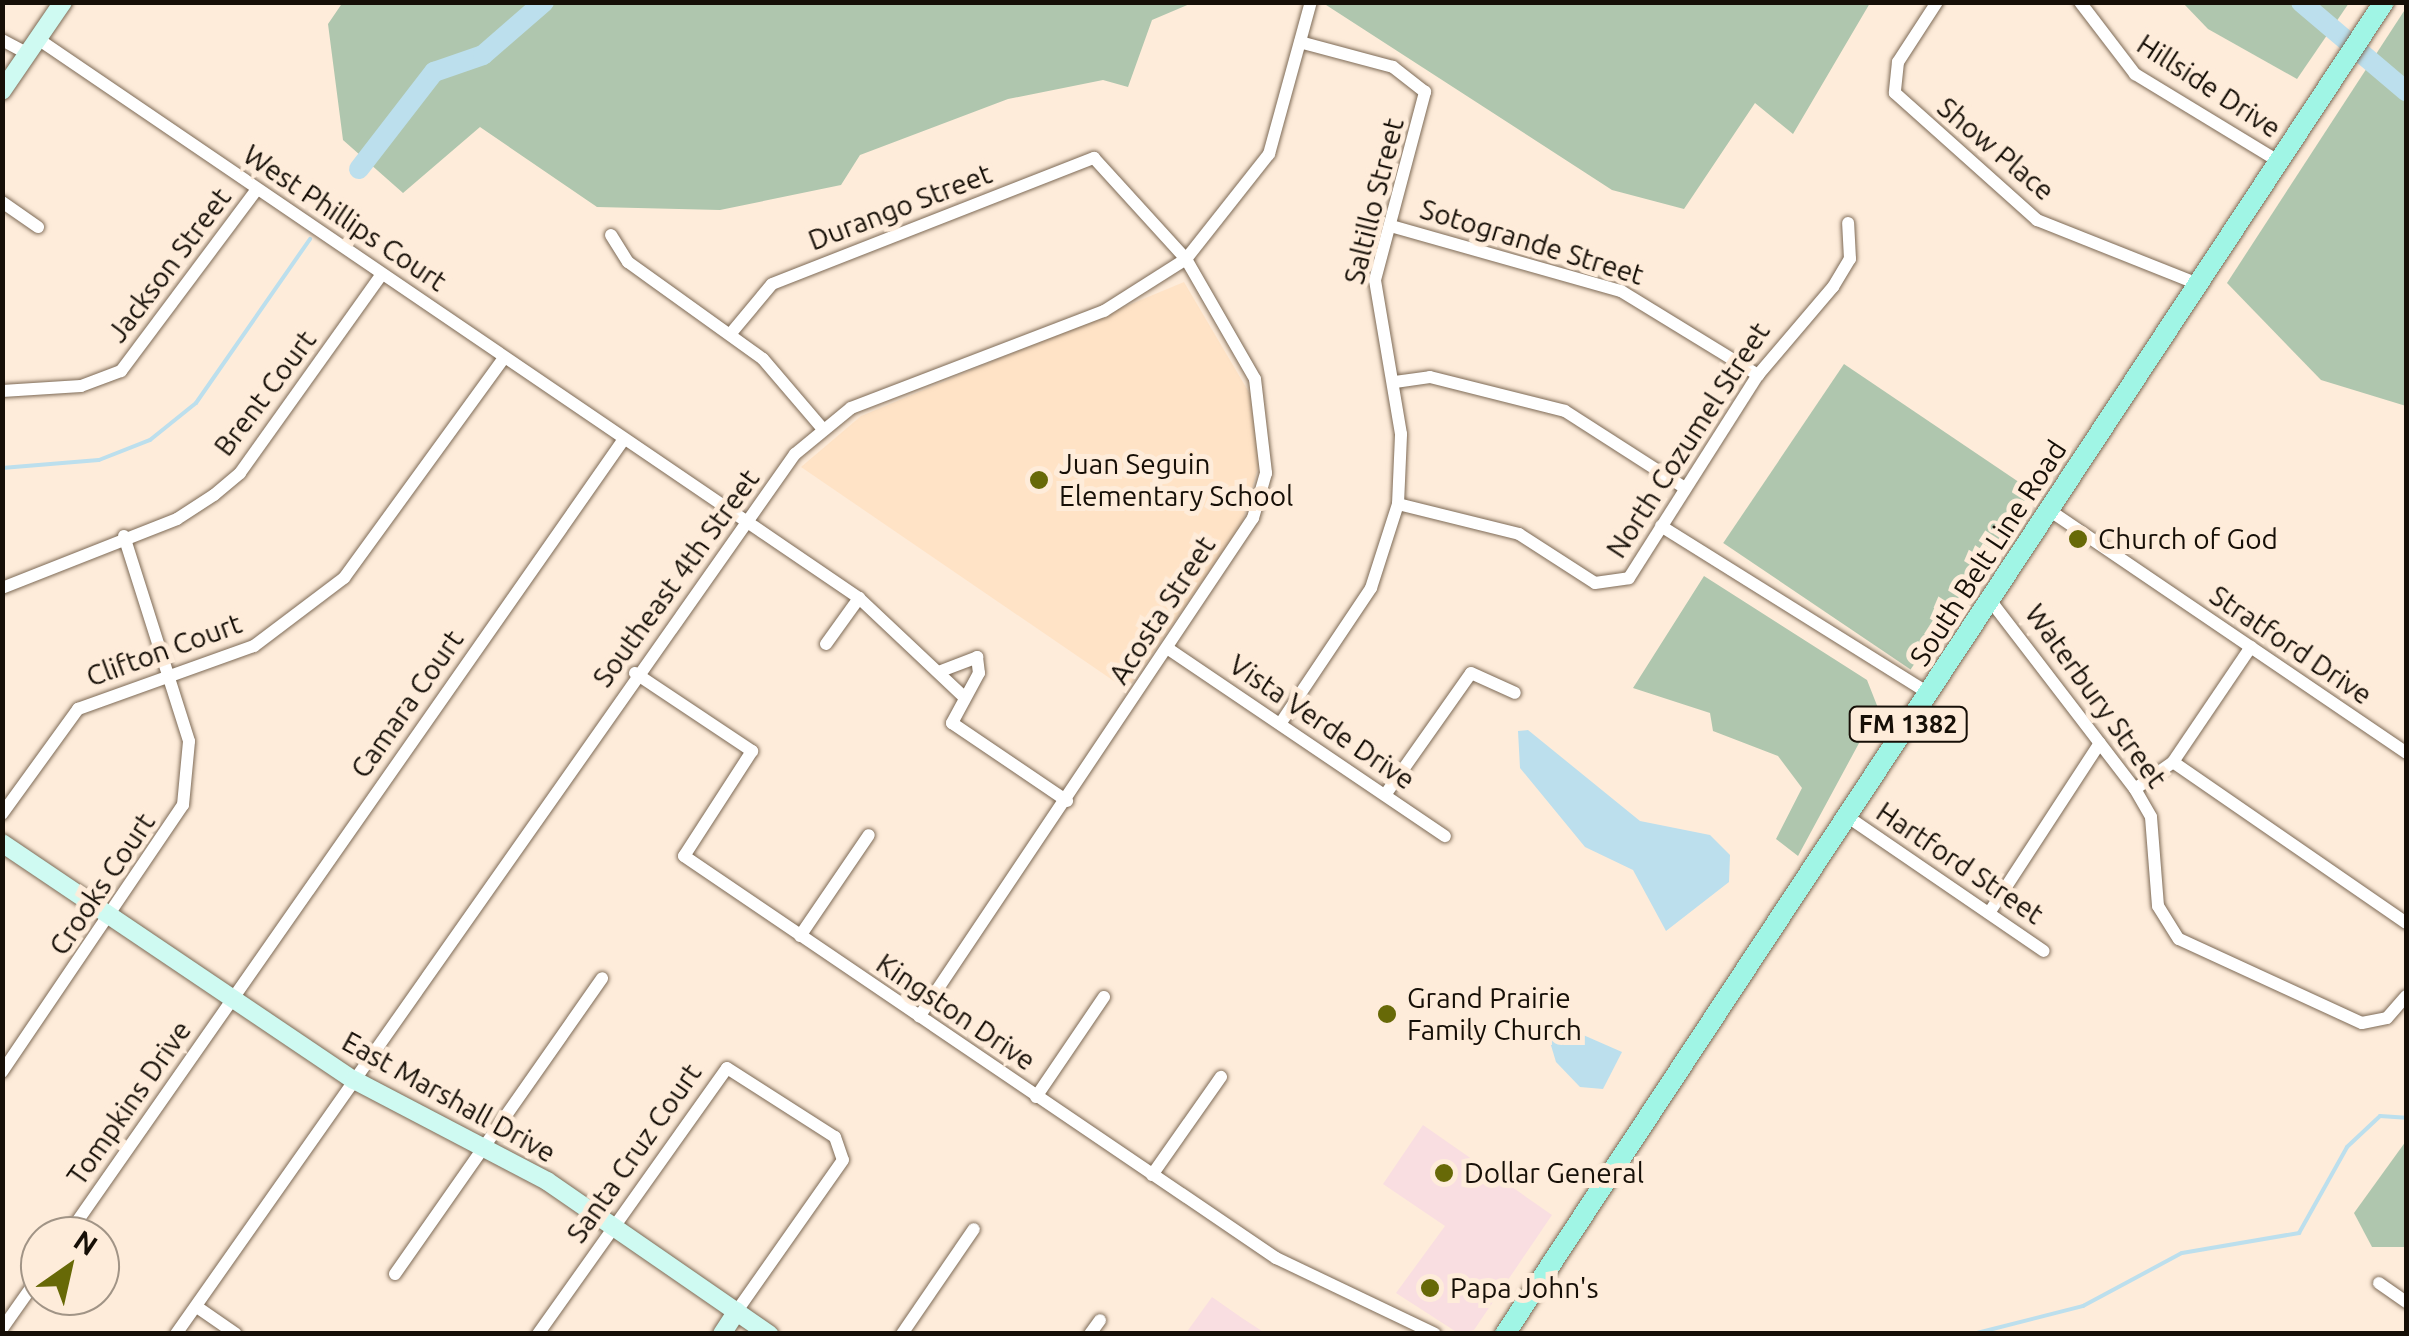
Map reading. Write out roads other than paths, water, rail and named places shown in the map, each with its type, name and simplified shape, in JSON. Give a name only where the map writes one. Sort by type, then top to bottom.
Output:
[{"type":"main road","points":[[2,91],[64,2]]},
{"type":"main road","name":"South Belt Line Road","points":[[1506,1334],[2384,2]]},
{"type":"main road","name":"East Marshall Drive","points":[[2,843],[354,1080],[481,1148],[612,1227],[769,1334]]},
{"type":"main road","points":[[722,1334],[737,1311]]},
{"type":"street","points":[[611,235],[628,262],[732,332],[820,427],[1104,311],[1186,259],[1269,154],[1312,2]]},
{"type":"street","name":"Show Place","points":[[1937,2],[1892,76],[1895,93],[2037,220],[2198,284]]},
{"type":"street","name":"Hillside Drive","points":[[2080,2],[2135,74],[2278,161]]},
{"type":"street","name":"West Phillips Court","points":[[2,40],[33,47],[257,188],[752,525],[859,598],[964,696]]},
{"type":"street","name":"Saltillo Street","points":[[1280,724],[1370,588],[1398,504],[1395,382],[1374,304],[1425,92],[1393,67],[1300,42]]},
{"type":"street","name":"Durango Street","points":[[732,332],[772,284],[1094,158],[1106,162]]},
{"type":"street","name":"Acosta Street","points":[[919,1017],[1170,650],[1253,518],[1266,472],[1255,380],[1186,259],[1106,162]]},
{"type":"street","name":"Jackson Street","points":[[2,391],[82,386],[120,371],[257,188]]},
{"type":"street","points":[[2,202],[38,227]]},
{"type":"street","name":"North Cozumel Street","points":[[1398,504],[1518,534],[1614,586],[1661,526],[1758,375],[1850,259],[1848,223]]},
{"type":"street","name":"Sotogrande Street","points":[[1391,226],[1620,292],[1758,375]]},
{"type":"street","name":"Brent Court","points":[[2,588],[124,536],[176,519],[240,473],[382,274]]},
{"type":"street","name":"Clifton Court","points":[[2,814],[78,709],[254,646],[344,578],[504,358]]},
{"type":"street","points":[[1395,382],[1430,377],[1564,412],[1685,488]]},
{"type":"street","name":"Southeast 4th Street","points":[[176,1334],[635,673],[752,525],[820,427]]},
{"type":"street","name":"Camara Court","points":[[232,998],[624,439]]},
{"type":"street","name":"Stratford Drive","points":[[2050,510],[2406,754]]},
{"type":"street","points":[[1661,526],[1928,693]]},
{"type":"street","name":"Crooks Court","points":[[2,1072],[112,916],[183,805],[189,742],[124,536]]},
{"type":"street","points":[[826,644],[859,598]]},
{"type":"street","name":"Waterbury Street","points":[[1990,600],[2136,789],[2151,817],[2158,906],[2178,939],[2362,1022],[2403,1002]]},
{"type":"street","points":[[2136,789],[2173,762],[2251,647]]},
{"type":"street","name":"Vista Verde Drive","points":[[1170,650],[1445,836]]},
{"type":"street","points":[[940,671],[977,658],[979,673],[952,723],[1067,801]]},
{"type":"street","name":"Kingston Drive","points":[[635,673],[752,751],[684,856],[1276,1258],[1435,1334]]},
{"type":"street","points":[[1384,795],[1471,673],[1515,693]]},
{"type":"street","points":[[1989,913],[2100,744]]},
{"type":"street","points":[[2173,762],[2406,923]]},
{"type":"street","name":"Hartford Street","points":[[1848,817],[2044,950]]},
{"type":"street","points":[[800,936],[869,835]]},
{"type":"street","points":[[395,1274],[602,978]]},
{"type":"street","points":[[1036,1097],[1104,997]]},
{"type":"street","name":"Tompkins Drive","points":[[81,1216],[232,998]]},
{"type":"street","name":"Santa Cruz Court","points":[[538,1334],[727,1068],[841,1144],[843,1160],[737,1311]]},
{"type":"street","points":[[1152,1175],[1222,1077]]},
{"type":"street","points":[[902,1334],[974,1229]]},
{"type":"street","points":[[2379,1283],[2406,1302]]},
{"type":"street","points":[[2,1329],[20,1303]]},
{"type":"street","points":[[197,1307],[236,1334]]},
{"type":"street","points":[[1090,1334],[1100,1320]]},
{"type":"water","points":[[1528,730],[1640,821],[1710,835],[1730,855],[1729,882],[1666,931],[1633,870],[1585,847],[1520,768],[1518,731]]},
{"type":"water","points":[[1565,1027],[1622,1052],[1603,1089],[1580,1087],[1556,1062],[1550,1042]]},
{"type":"waterway","points":[[359,169],[434,72],[483,55],[544,2]]},
{"type":"waterway","points":[[2301,2],[2406,91]]},
{"type":"waterway","points":[[2,468],[99,460],[150,440],[196,403],[310,239]]},
{"type":"waterway","points":[[1973,1334],[2083,1306],[2182,1253],[2299,1233],[2347,1147],[2380,1116],[2406,1118]]},
{"type":"place","name":"Juan Seguin Elementary School","points":[[1039,480]]},
{"type":"place","name":"Church of God","points":[[2078,539]]},
{"type":"place","name":"Grand Prairie Family Church","points":[[1387,1014]]},
{"type":"place","name":"Dollar General","points":[[1444,1173]]},
{"type":"place","name":"Papa John's","points":[[1430,1288]]}]
